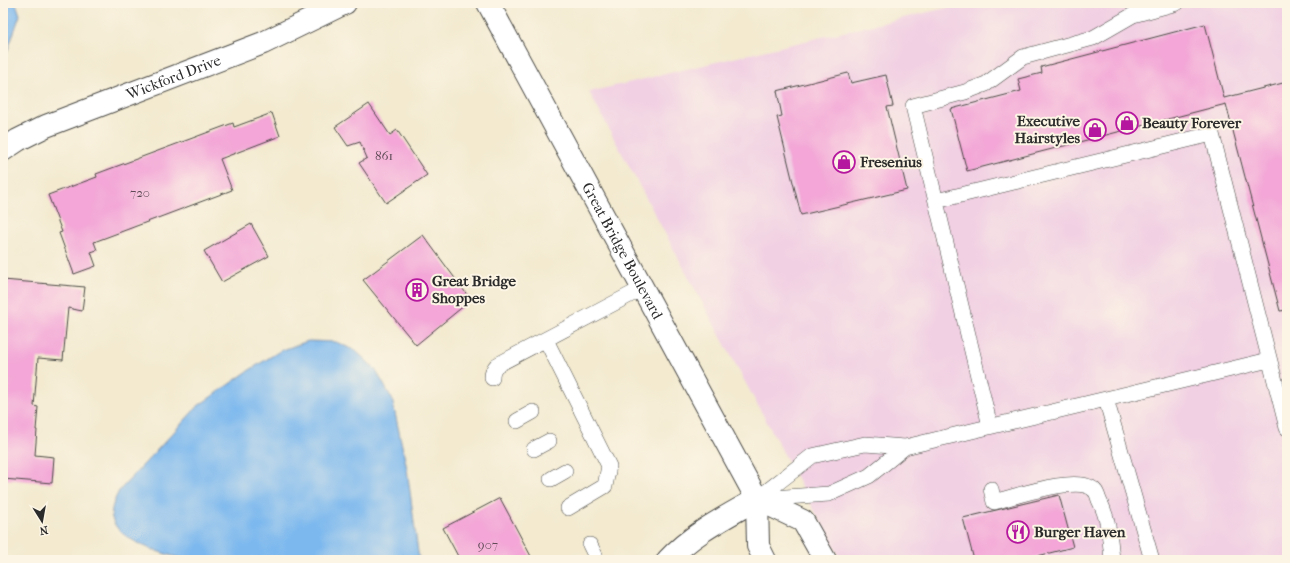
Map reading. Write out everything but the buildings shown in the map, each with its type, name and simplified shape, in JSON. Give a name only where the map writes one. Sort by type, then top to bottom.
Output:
[{"type":"main road","name":"Wickford Drive","points":[[3,150],[18,140],[46,126],[263,44],[345,3]]},
{"type":"main road","name":"Great Bridge Boulevard","points":[[488,3],[757,499],[758,546],[765,560]]},
{"type":"main road","points":[[668,560],[700,533],[757,499],[803,521],[825,560]]},
{"type":"lane","points":[[990,426],[913,106],[965,92],[986,84],[1023,57],[1093,38],[1133,15],[1177,3]]},
{"type":"lane","points":[[936,200],[1212,134],[1287,428]]},
{"type":"lane","points":[[492,378],[492,373],[497,365],[643,288]]},
{"type":"lane","points":[[546,340],[566,394],[597,454],[609,466],[605,486],[568,508]]},
{"type":"lane","points":[[757,499],[812,456],[865,444],[905,447],[1270,360]]},
{"type":"lane","points":[[1106,399],[1152,560]]},
{"type":"lane","points":[[517,421],[533,412]]},
{"type":"lane","points":[[534,449],[549,441]]},
{"type":"lane","points":[[757,499],[829,494],[869,476],[905,447]]},
{"type":"lane","points":[[551,479],[566,471]]},
{"type":"lane","points":[[991,489],[994,502],[1058,485],[1083,485],[1095,490],[1104,509],[1109,533],[1112,560]]},
{"type":"lane","points":[[590,545],[596,560]]},
{"type":"shaded area","points":[[967,3],[1287,3],[1287,560],[841,560],[589,92]]},
{"type":"water","points":[[3,3],[16,3],[20,15],[6,55],[3,57]]},
{"type":"water","points":[[308,341],[336,342],[356,351],[375,369],[392,399],[407,469],[419,560],[188,560],[156,551],[133,541],[123,534],[116,526],[112,518],[113,504],[119,491],[198,406],[248,371],[280,351]]},
{"type":"place","name":"Beauty Forever","points":[[1127,123]]},
{"type":"place","name":"Executive Hairstyles","points":[[1095,130]]},
{"type":"place","name":"Fresenius","points":[[844,162]]},
{"type":"place","name":"Great Bridge Shoppes","points":[[417,290]]},
{"type":"place","name":"Burger Haven","points":[[1018,532]]}]
